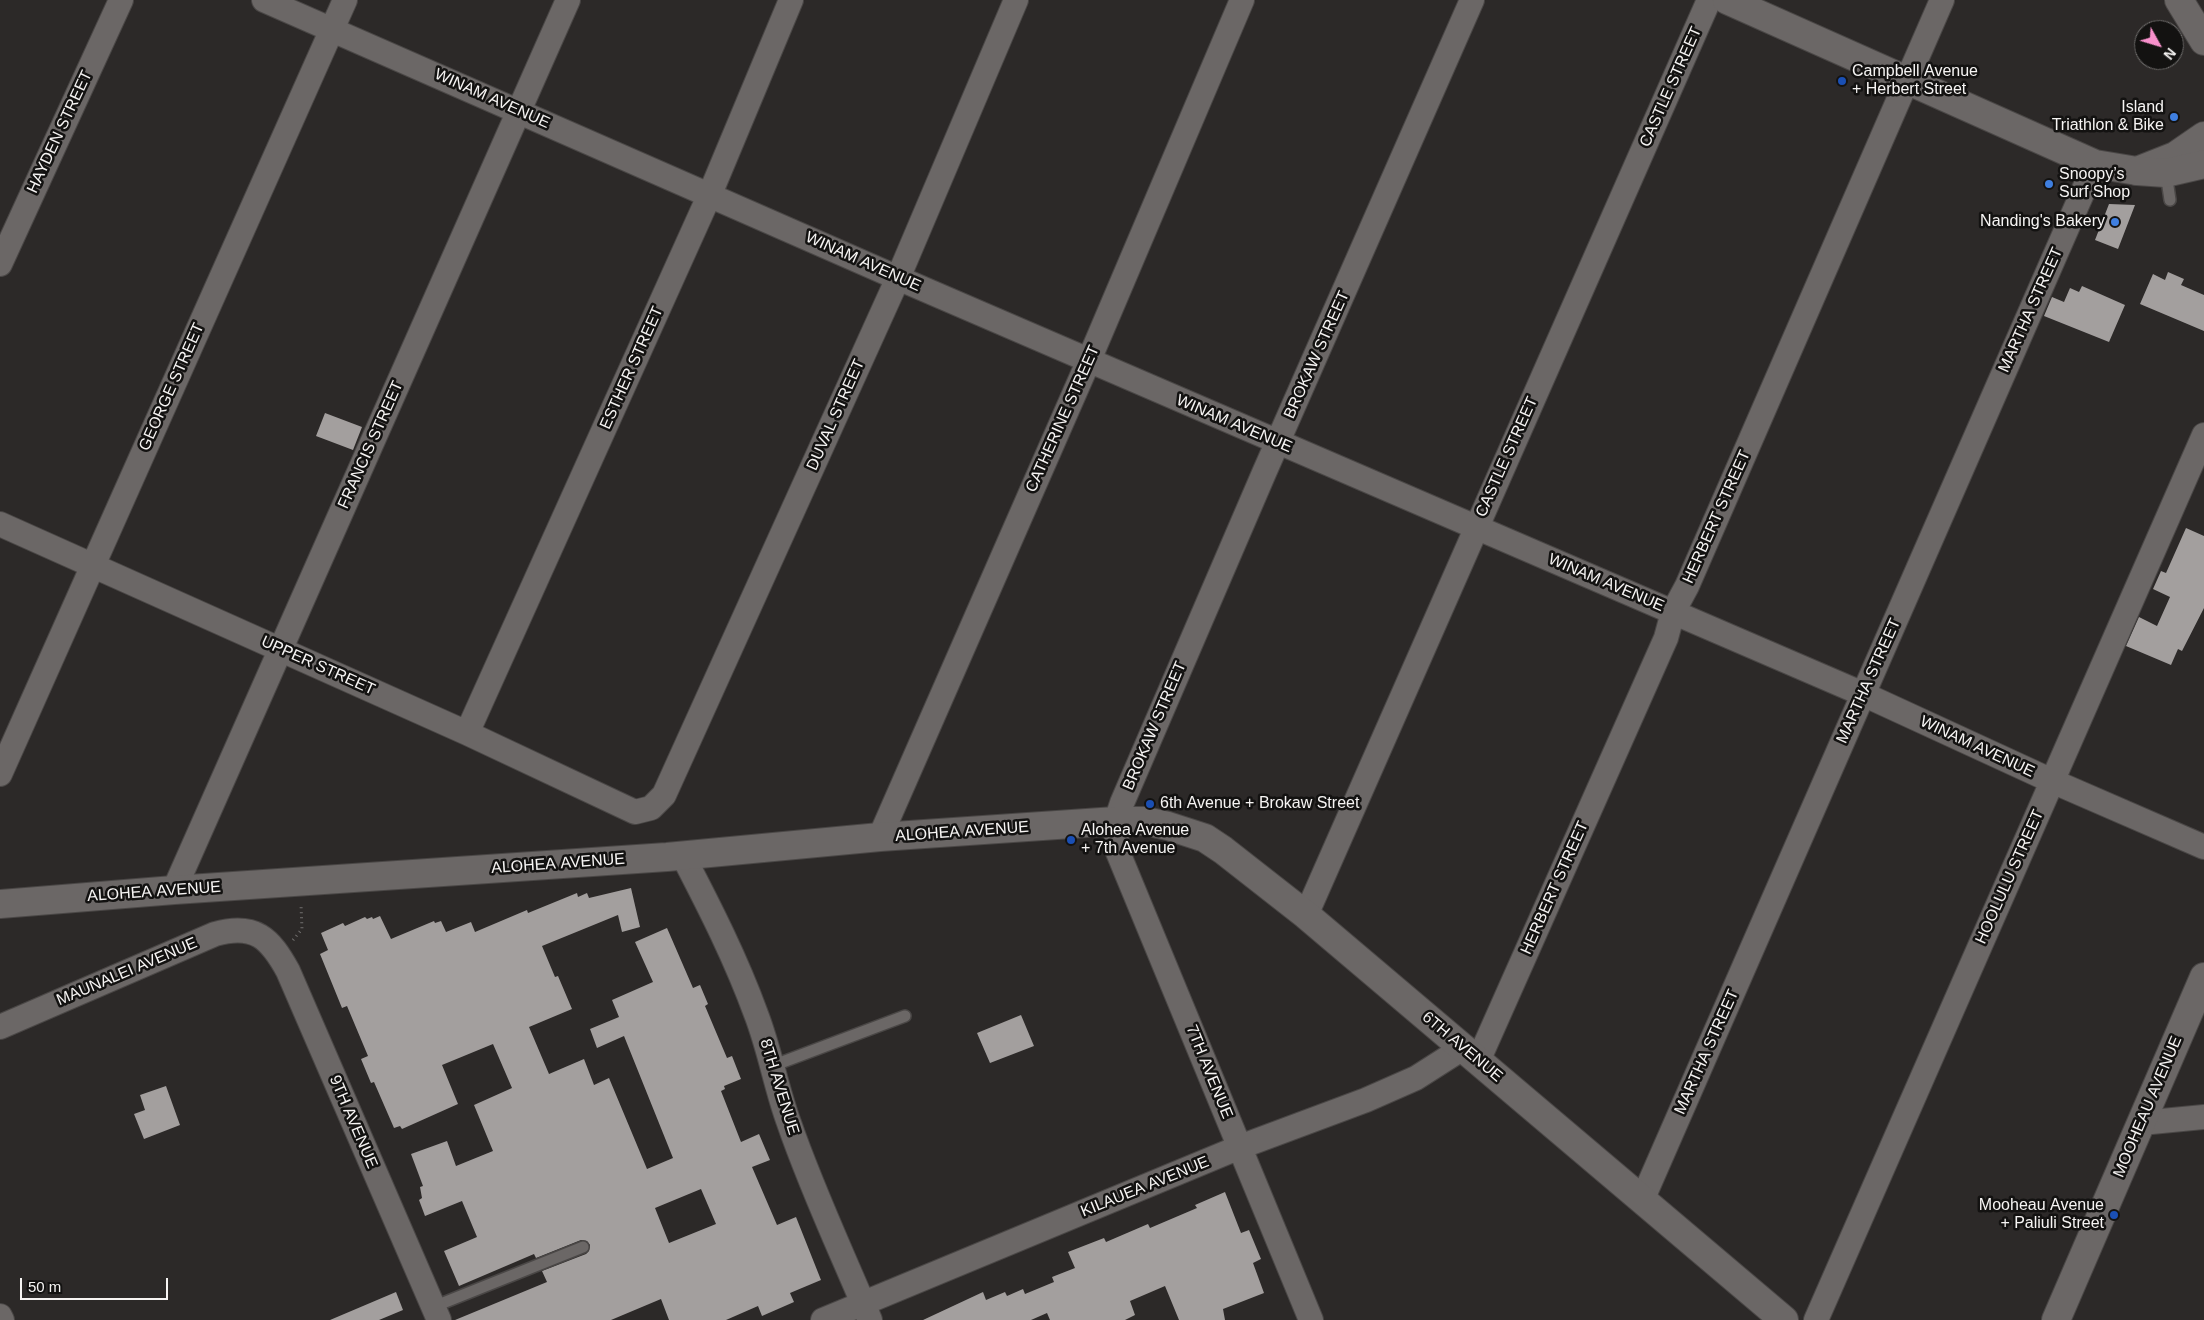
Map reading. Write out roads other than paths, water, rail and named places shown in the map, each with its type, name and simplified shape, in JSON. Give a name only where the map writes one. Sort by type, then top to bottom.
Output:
[{"type":"street","name":"HAYDEN STREET","points":[[0,264],[121,0]]},
{"type":"street","name":"WINAM AVENUE","points":[[264,0],[332,28],[898,278],[1278,443],[1863,694],[2052,781],[2204,847]]},
{"type":"street","name":"GEORGE STREET","points":[[0,774],[344,0]]},
{"type":"street","name":"FRANCIS STREET","points":[[174,890],[568,0]]},
{"type":"street","name":"ESTHER STREET","points":[[467,733],[710,194],[791,0]]},
{"type":"street","name":"DUVAL STREET","points":[[635,812],[651,808],[664,795],[898,278],[1016,0]]},
{"type":"street","name":"CATHERINE STREET","points":[[880,837],[1089,360],[1242,0]]},
{"type":"street","name":"BROKAW STREET","points":[[1116,821],[1122,803],[1278,443],[1472,0]]},
{"type":"street","name":"CASTLE STREET","points":[[1306,915],[1709,0]]},
{"type":"street","points":[[1727,0],[2095,164],[2137,172],[2166,173],[2204,164]]},
{"type":"street","name":"HERBERT STREET","points":[[1471,1054],[1666,638],[1673,612],[1687,586],[1942,0]]},
{"type":"street","points":[[2179,0],[2204,41]]},
{"type":"street","points":[[2137,172],[2175,156],[2204,136]]},
{"type":"street","name":"MARTHA STREET","points":[[1643,1198],[2095,164]]},
{"type":"street","name":"HOOLULU STREET","points":[[1816,1320],[2204,435]]},
{"type":"street","name":"UPPER STREET","points":[[0,524],[280,648],[635,812]]},
{"type":"street","name":"ALOHEA AVENUE","points":[[0,904],[174,890],[683,856],[880,837],[1116,821]]},
{"type":"street","name":"6TH AVENUE","points":[[1116,821],[1145,821],[1183,830],[1205,838],[1306,915],[1643,1198],[1784,1320]]},
{"type":"street","name":"7TH AVENUE","points":[[1116,821],[1117,850],[1311,1320]]},
{"type":"street","name":"8TH AVENUE","points":[[683,856],[721,929],[757,1016],[800,1155],[866,1312]]},
{"type":"street","name":"MAUNALEI AVENUE","points":[[0,1027],[215,934],[229,930],[244,930],[256,933]]},
{"type":"street","name":"9TH AVENUE","points":[[256,933],[269,942],[288,971],[436,1314]]},
{"type":"street","name":"MOOHEAU AVENUE","points":[[2056,1320],[2204,977]]},
{"type":"street","name":"KILAUEA AVENUE","points":[[823,1320],[866,1312],[1240,1147],[1416,1078],[1471,1054]]},
{"type":"street","points":[[2141,1123],[2204,1117]]},
{"type":"street","points":[[0,1316],[2,1320]]},
{"type":"lane","points":[[2166,173],[2170,200]]},
{"type":"lane","points":[[772,1066],[905,1016]]},
{"type":"lane","points":[[436,1314],[583,1247]]},
{"type":"place","name":"Campbell Avenue + Herbert Street","points":[[1842,81]]},
{"type":"place","name":"Island Triathlon & Bike","points":[[2174,117]]},
{"type":"place","name":"Snoopy’s Surf Shop","points":[[2049,184]]},
{"type":"place","name":"Nanding's Bakery","points":[[2115,222]]},
{"type":"place","name":"6th Avenue + Brokaw Street","points":[[1150,804]]},
{"type":"place","name":"Alohea Avenue + 7th Avenue","points":[[1071,840]]},
{"type":"place","name":"Mooheau Avenue + Paliuli Street","points":[[2114,1215]]}]
